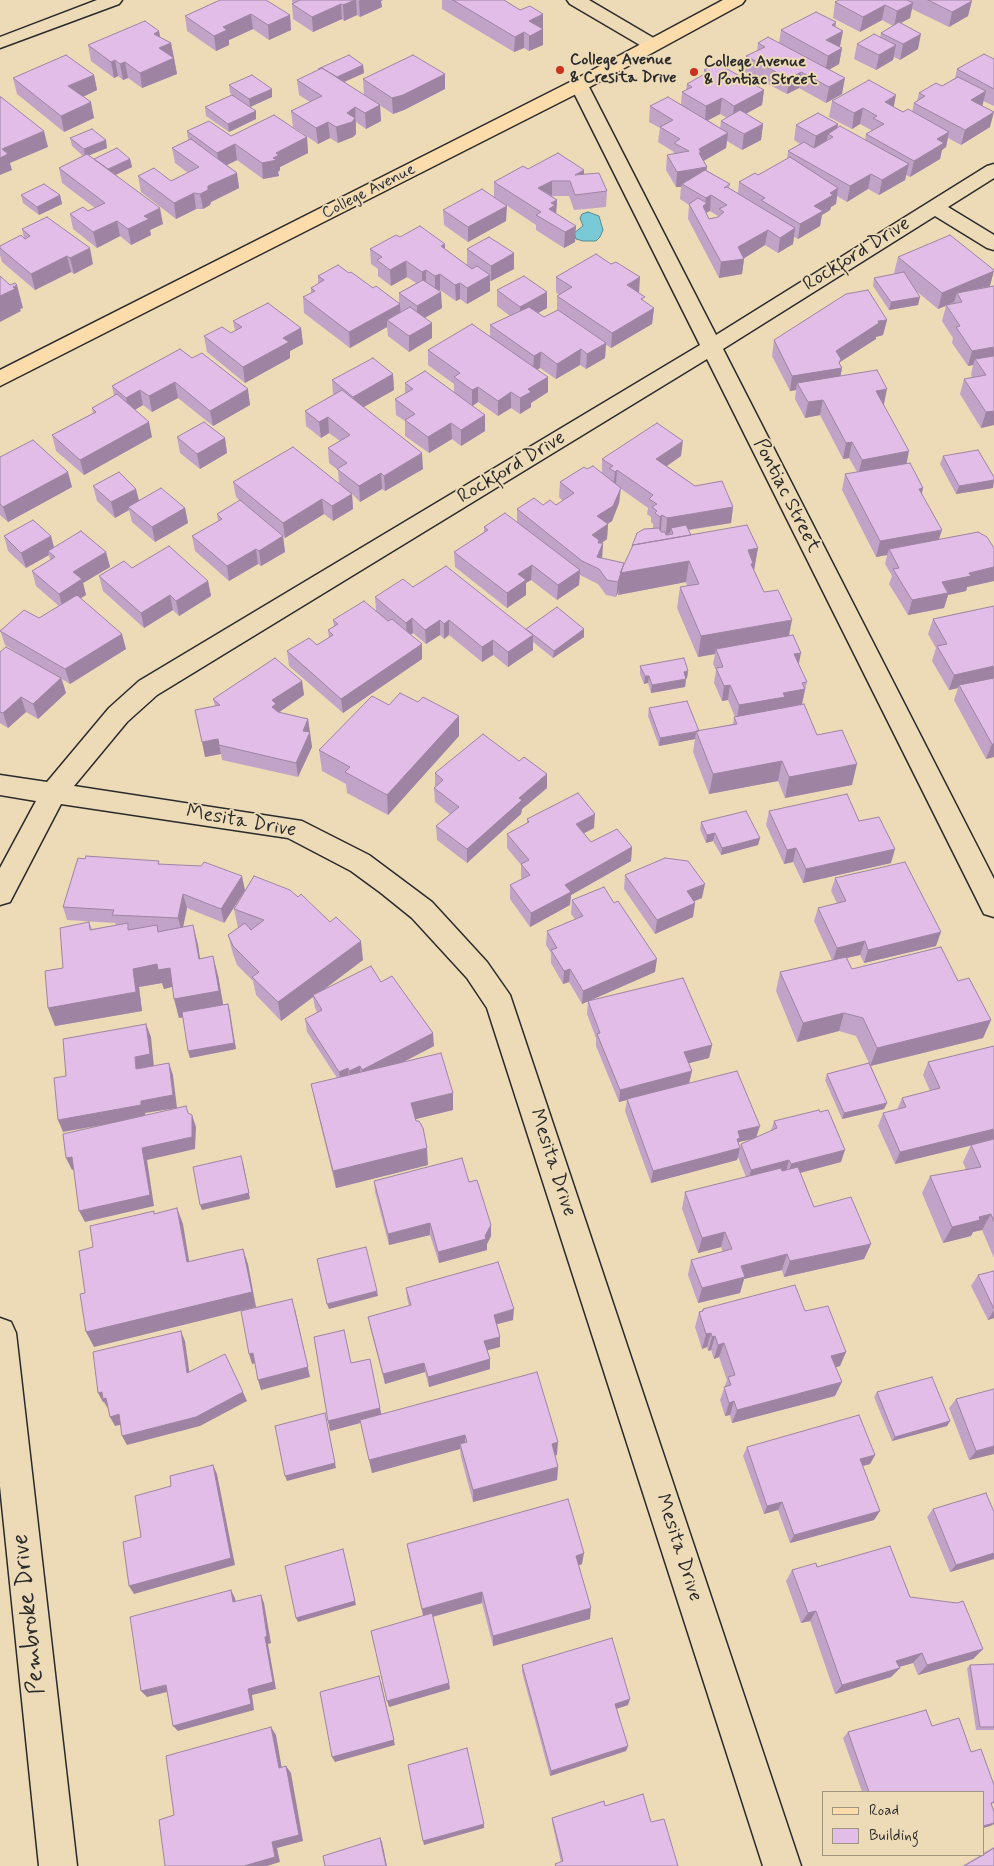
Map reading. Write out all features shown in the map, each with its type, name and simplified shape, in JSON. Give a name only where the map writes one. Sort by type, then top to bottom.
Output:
[{"type":"main road","name":"College Avenue","points":[[0,379],[579,85],[651,44],[736,0]]},
{"type":"street","points":[[0,43],[114,0]]},
{"type":"street","points":[[576,0],[651,44]]},
{"type":"street","name":"Pontiac Street","points":[[579,85],[994,906]]},
{"type":"street","name":"Rockford Drive","points":[[54,792],[118,715],[148,688],[711,347],[994,170]]},
{"type":"street","points":[[934,207],[994,244]]},
{"type":"street","name":"Mesita Drive","points":[[0,785],[293,828],[360,863],[422,910],[477,970],[500,1004],[782,1866]]},
{"type":"street","points":[[0,894],[54,792]]},
{"type":"street","name":"Pembroke Drive","points":[[0,1333],[58,1866]]},
{"type":"water","points":[[588,212],[599,216],[603,230],[596,241],[576,239],[574,233],[583,226],[580,218],[582,214]]},
{"type":"building","points":[[220,0],[266,0],[290,15],[268,25],[251,14],[223,27],[227,30],[214,36],[185,16]]},
{"type":"building","points":[[300,0],[355,0],[312,17],[292,4]]},
{"type":"building","points":[[453,0],[504,0],[520,10],[530,6],[543,14],[529,21],[543,29],[530,36],[524,32],[515,37]]},
{"type":"building","points":[[839,0],[907,0],[913,3],[897,11],[885,5],[863,17],[835,2]]},
{"type":"building","points":[[928,0],[970,0],[972,1],[952,12]]},
{"type":"building","points":[[816,12],[836,22],[832,25],[843,31],[826,40],[842,48],[828,56],[781,30]]},
{"type":"building","points":[[145,21],[159,31],[154,34],[171,43],[159,48],[174,58],[140,73],[125,62],[120,64],[115,60],[111,62],[88,45]]},
{"type":"building","points":[[899,22],[921,34],[903,44],[881,33]]},
{"type":"building","points":[[874,34],[896,45],[879,55],[857,44]]},
{"type":"building","points":[[768,37],[845,78],[829,87],[801,72],[789,79],[746,56],[765,47],[758,43]]},
{"type":"building","points":[[984,54],[994,59],[994,89],[957,69]]},
{"type":"building","points":[[66,55],[94,75],[68,86],[91,102],[61,116],[13,78]]},
{"type":"building","points":[[349,55],[363,65],[337,77],[322,68],[318,69]]},
{"type":"building","points":[[413,55],[445,74],[403,95],[392,98],[363,79]]},
{"type":"building","points":[[717,63],[764,90],[734,106],[722,98],[706,106],[682,92],[692,87],[687,84],[708,72],[704,70]]},
{"type":"building","points":[[322,68],[380,105],[365,113],[355,107],[347,113],[355,118],[352,122],[336,127],[328,122],[316,128],[291,111],[322,96],[297,80]]},
{"type":"building","points":[[252,75],[272,89],[249,99],[229,85]]},
{"type":"building","points":[[958,77],[986,91],[971,100],[994,112],[965,130],[914,103],[925,96],[919,93],[936,83],[942,86]]},
{"type":"building","points":[[869,80],[896,95],[885,102],[903,112],[908,109],[949,132],[937,139],[944,143],[914,161],[866,134],[884,124],[873,118],[877,116],[863,108],[854,113],[832,101]]},
{"type":"building","points":[[232,95],[256,111],[228,124],[205,107]]},
{"type":"building","points":[[0,97],[44,131],[2,149],[8,154],[0,158]]},
{"type":"building","points":[[668,97],[728,133],[699,149],[701,153],[699,153],[707,167],[677,172],[667,155],[689,151],[674,143],[680,139],[660,127],[673,120],[650,106]]},
{"type":"building","points":[[740,110],[763,124],[744,134],[721,121]]},
{"type":"building","points":[[818,113],[838,124],[816,136],[796,125]]},
{"type":"building","points":[[274,115],[307,137],[276,153],[279,155],[273,158],[277,160],[262,163],[235,144],[217,153],[187,131],[209,121],[231,136]]},
{"type":"building","points":[[840,126],[909,164],[882,180],[871,174],[850,186],[788,151],[804,142],[814,148],[833,137],[828,134]]},
{"type":"building","points":[[92,129],[106,140],[84,149],[70,138]]},
{"type":"building","points":[[191,139],[237,173],[208,186],[208,190],[200,194],[194,193],[174,203],[138,176],[154,168],[171,181],[199,167],[172,148]]},
{"type":"building","points":[[117,148],[130,159],[108,169],[94,159]]},
{"type":"building","points":[[558,153],[584,170],[575,175],[599,173],[607,191],[575,195],[570,181],[552,181],[538,188],[557,200],[551,203],[555,205],[549,209],[576,226],[565,232],[536,215],[541,212],[494,182],[523,166],[528,169]]},
{"type":"building","points":[[87,154],[160,208],[144,216],[149,219],[128,229],[117,221],[93,232],[70,214],[83,207],[88,211],[105,203],[59,168]]},
{"type":"building","points":[[790,157],[838,188],[830,193],[833,195],[814,206],[823,211],[800,224],[761,200],[765,198],[739,182],[755,173],[758,175]]},
{"type":"building","points":[[705,170],[730,184],[724,188],[727,187],[795,228],[780,238],[768,230],[738,247],[744,259],[721,262],[689,204],[698,198],[707,203],[703,206],[709,219],[718,217],[724,212],[719,209],[727,205],[711,195],[706,198],[682,184]]},
{"type":"building","points":[[44,184],[60,195],[37,207],[21,195]]},
{"type":"building","points":[[482,189],[507,206],[468,227],[443,210]]},
{"type":"building","points":[[47,217],[90,248],[70,258],[67,256],[31,274],[0,246],[21,235],[25,239],[30,236],[22,229]]},
{"type":"building","points":[[420,226],[445,244],[441,246],[472,269],[477,266],[490,275],[467,288],[460,283],[455,285],[440,274],[435,276],[426,270],[422,272],[406,261],[390,270],[377,260],[382,257],[370,249],[396,235],[400,237]]},
{"type":"building","points":[[950,235],[994,271],[942,293],[898,257]]},
{"type":"building","points":[[489,237],[514,253],[491,266],[467,249]]},
{"type":"building","points":[[596,254],[611,264],[616,262],[640,277],[627,285],[645,297],[641,299],[654,308],[612,333],[557,296],[572,287],[556,277]]},
{"type":"building","points":[[338,265],[373,288],[376,286],[400,304],[349,332],[303,297],[315,291],[311,288],[324,280],[318,276]]},
{"type":"building","points":[[904,272],[920,297],[891,302],[874,278]]},
{"type":"building","points":[[0,276],[10,285],[15,283],[17,285],[13,287],[15,289],[0,296]]},
{"type":"building","points":[[524,276],[547,292],[520,307],[497,290]]},
{"type":"building","points":[[423,280],[441,292],[417,306],[399,293]]},
{"type":"building","points":[[994,286],[994,347],[972,351],[956,327],[960,326],[946,305],[962,302],[957,293]]},
{"type":"building","points":[[868,290],[887,320],[878,321],[879,323],[836,351],[841,359],[839,363],[842,368],[792,376],[774,340],[846,294]]},
{"type":"building","points":[[268,303],[301,328],[283,338],[289,342],[243,367],[204,336],[222,327],[231,333],[242,327],[233,321]]},
{"type":"building","points":[[410,307],[432,323],[409,336],[387,320]]},
{"type":"building","points":[[529,307],[544,317],[558,310],[606,343],[587,354],[581,349],[557,364],[541,352],[534,356],[490,325]]},
{"type":"building","points":[[472,324],[548,377],[528,389],[531,392],[520,398],[511,392],[498,401],[478,387],[472,390],[454,377],[460,373],[428,350]]},
{"type":"building","points":[[180,349],[192,358],[202,353],[248,389],[210,411],[175,382],[149,396],[140,390],[126,398],[112,386]]},
{"type":"building","points":[[994,356],[994,411],[986,412],[964,379],[986,375],[975,359]]},
{"type":"building","points":[[373,358],[393,374],[353,397],[332,380]]},
{"type":"building","points":[[877,370],[887,389],[876,391],[909,451],[862,460],[852,442],[846,443],[823,400],[808,402],[797,383]]},
{"type":"building","points":[[425,371],[485,415],[461,430],[451,423],[428,437],[405,420],[415,414],[395,399],[413,389],[405,383]]},
{"type":"building","points":[[342,390],[422,453],[384,476],[381,473],[359,486],[337,469],[347,463],[328,448],[350,435],[328,417],[319,422],[305,411]]},
{"type":"building","points":[[117,394],[149,422],[80,460],[52,435],[96,412],[92,408]]},
{"type":"building","points":[[204,422],[225,438],[197,454],[177,437]]},
{"type":"building","points":[[657,423],[683,441],[656,459],[695,486],[722,481],[733,507],[667,518],[662,515],[660,517],[652,507],[657,504],[649,499],[653,495],[617,470],[615,472],[609,468],[613,466],[602,459]]},
{"type":"building","points":[[33,440],[68,472],[3,507],[0,504],[0,457]]},
{"type":"building","points":[[293,447],[352,494],[332,506],[322,499],[283,523],[233,482]]},
{"type":"building","points":[[978,450],[994,480],[959,486],[943,456]]},
{"type":"building","points":[[910,463],[923,488],[919,489],[942,530],[880,541],[845,474]]},
{"type":"building","points":[[593,466],[621,488],[613,506],[597,516],[608,524],[592,535],[599,540],[598,543],[603,543],[597,557],[624,563],[618,582],[607,580],[599,569],[582,561],[517,509],[534,498],[543,505],[550,500],[556,505],[574,493],[560,482],[584,467],[587,469]]},
{"type":"building","points":[[119,472],[136,489],[111,502],[93,486]]},
{"type":"building","points":[[161,488],[185,508],[152,527],[128,507]]},
{"type":"building","points":[[240,500],[283,536],[259,551],[256,549],[227,566],[192,536],[222,519],[217,514]]},
{"type":"building","points":[[505,513],[580,570],[558,585],[532,565],[518,574],[526,580],[507,593],[454,552],[488,530],[484,527]]},
{"type":"building","points":[[33,520],[51,536],[21,553],[4,536]]},
{"type":"building","points":[[686,525],[691,535],[632,546],[637,533],[644,529],[659,528],[666,535],[673,534],[671,528]]},
{"type":"building","points":[[747,525],[758,548],[748,550],[753,563],[751,564],[764,592],[778,590],[792,620],[701,636],[680,587],[699,584],[689,561],[620,573],[633,545]]},
{"type":"building","points":[[81,531],[106,552],[73,572],[82,579],[59,594],[32,571],[55,557],[48,551]]},
{"type":"building","points":[[978,532],[987,537],[994,548],[994,567],[969,573],[971,576],[942,582],[948,593],[912,600],[893,569],[899,568],[889,549]]},
{"type":"building","points":[[169,546],[208,581],[176,601],[170,595],[141,613],[99,576],[124,561],[132,568]]},
{"type":"building","points":[[446,566],[533,635],[508,652],[493,640],[482,647],[449,620],[444,624],[440,620],[425,630],[412,618],[406,623],[375,597],[403,579],[413,587]]},
{"type":"building","points":[[77,595],[122,634],[65,669],[0,631],[24,610],[39,618]]},
{"type":"building","points":[[364,601],[388,621],[392,619],[422,644],[341,699],[287,651],[309,638],[317,645],[333,635],[328,630],[338,624],[333,620]]},
{"type":"building","points":[[994,606],[994,666],[954,675],[937,646],[947,644],[933,619]]},
{"type":"building","points":[[557,607],[584,629],[554,651],[526,629]]},
{"type":"building","points":[[793,635],[801,653],[794,654],[807,682],[802,683],[805,689],[783,693],[785,697],[739,705],[730,685],[724,686],[716,668],[723,667],[716,649]]},
{"type":"building","points":[[6,647],[61,678],[33,704],[21,697],[3,713],[0,712],[0,652]]},
{"type":"building","points":[[275,658],[302,681],[272,700],[276,704],[272,707],[278,712],[308,719],[303,731],[310,732],[296,763],[219,745],[218,739],[202,742],[195,710],[220,705],[213,699]]},
{"type":"building","points":[[684,658],[688,671],[684,672],[686,679],[652,685],[649,676],[645,676],[640,666]]},
{"type":"building","points":[[994,678],[994,744],[992,744],[959,685]]},
{"type":"building","points":[[400,693],[418,702],[423,697],[459,716],[387,795],[345,772],[350,767],[319,750],[372,696],[389,705]]},
{"type":"building","points":[[687,701],[699,731],[660,738],[649,708]]},
{"type":"building","points":[[804,704],[817,735],[842,730],[857,764],[789,777],[782,761],[713,774],[696,731],[737,724],[734,717]]},
{"type":"building","points":[[483,734],[519,761],[524,757],[547,774],[519,798],[522,800],[467,849],[436,826],[459,807],[434,788],[443,780],[435,773]]},
{"type":"building","points":[[578,793],[595,814],[576,824],[591,842],[617,829],[632,847],[565,885],[571,892],[531,913],[510,885],[530,875],[521,864],[529,860],[507,834],[529,822],[527,819]]},
{"type":"building","points":[[847,794],[859,821],[879,817],[895,849],[806,869],[796,848],[787,850],[769,811]]},
{"type":"building","points":[[746,811],[760,838],[722,848],[715,833],[707,835],[701,822]]},
{"type":"building","points":[[86,856],[159,861],[158,864],[201,866],[204,862],[242,876],[221,909],[183,894],[178,918],[112,915],[114,910],[63,907],[78,858],[85,859]]},
{"type":"building","points":[[665,858],[688,861],[705,884],[687,891],[695,903],[657,920],[625,875]]},
{"type":"building","points":[[905,862],[941,932],[868,950],[865,941],[837,948],[818,908],[846,901],[835,878]]},
{"type":"building","points":[[254,876],[290,890],[298,897],[301,894],[330,922],[336,917],[361,941],[278,1002],[252,977],[259,972],[233,946],[228,935],[245,923],[251,930],[264,920],[234,909]]},
{"type":"building","points":[[604,887],[614,903],[618,901],[657,959],[583,991],[570,969],[564,971],[551,950],[557,948],[547,931],[583,916],[572,900]]},
{"type":"building","points":[[89,922],[90,930],[128,923],[128,930],[157,925],[158,932],[193,925],[199,959],[213,956],[219,991],[174,999],[170,968],[158,970],[157,964],[133,969],[136,992],[48,1008],[45,971],[63,968],[60,928]]},
{"type":"building","points":[[941,947],[958,981],[969,978],[991,1020],[877,1048],[863,1018],[844,1013],[803,1023],[780,972],[846,957],[852,969]]},
{"type":"building","points":[[371,966],[381,982],[392,976],[433,1033],[362,1070],[360,1066],[349,1071],[348,1068],[339,1072],[305,1019],[322,1010],[313,995]]},
{"type":"building","points":[[683,978],[712,1045],[684,1052],[692,1071],[620,1090],[597,1034],[600,1033],[588,1001]]},
{"type":"building","points":[[228,1004],[234,1043],[188,1051],[182,1012]]},
{"type":"building","points":[[146,1024],[150,1054],[135,1057],[136,1069],[169,1063],[173,1095],[141,1101],[141,1105],[58,1120],[54,1078],[66,1076],[63,1039]]},
{"type":"building","points":[[994,1046],[994,1129],[900,1152],[883,1113],[906,1107],[902,1098],[940,1088],[928,1062]]},
{"type":"building","points":[[441,1053],[453,1093],[411,1103],[416,1121],[419,1121],[423,1128],[427,1148],[333,1171],[311,1084]]},
{"type":"building","points":[[869,1063],[887,1103],[844,1113],[827,1074]]},
{"type":"building","points":[[737,1071],[760,1126],[738,1131],[740,1138],[737,1139],[740,1148],[653,1171],[627,1099]]},
{"type":"building","points":[[186,1106],[188,1113],[192,1115],[192,1137],[142,1148],[150,1195],[79,1211],[72,1157],[66,1158],[63,1134]]},
{"type":"building","points":[[819,1110],[820,1112],[828,1110],[845,1150],[791,1164],[789,1160],[751,1170],[741,1144],[777,1128],[774,1121]]},
{"type":"building","points":[[994,1139],[994,1222],[991,1214],[979,1217],[980,1220],[952,1227],[930,1176],[981,1167],[971,1145]]},
{"type":"building","points":[[241,1156],[249,1193],[200,1205],[193,1167]]},
{"type":"building","points":[[462,1158],[469,1182],[477,1180],[491,1225],[485,1236],[486,1239],[438,1252],[430,1223],[388,1234],[374,1181]]},
{"type":"building","points":[[798,1167],[814,1207],[851,1197],[871,1244],[790,1261],[787,1254],[741,1266],[745,1277],[702,1288],[691,1260],[732,1249],[725,1232],[702,1238],[685,1192],[781,1168],[782,1171]]},
{"type":"building","points":[[177,1208],[187,1262],[243,1249],[252,1292],[86,1332],[80,1294],[85,1293],[79,1251],[93,1247],[90,1226],[154,1211],[154,1214]]},
{"type":"building","points":[[366,1247],[377,1291],[327,1304],[317,1259]]},
{"type":"building","points":[[498,1262],[514,1309],[494,1315],[500,1337],[484,1341],[490,1359],[428,1377],[424,1363],[383,1374],[368,1317],[411,1305],[406,1288]]},
{"type":"building","points":[[994,1271],[994,1309],[978,1275]]},
{"type":"building","points":[[795,1285],[805,1311],[828,1306],[846,1352],[831,1356],[842,1382],[737,1410],[734,1401],[729,1403],[724,1387],[731,1385],[728,1377],[735,1375],[724,1343],[718,1345],[715,1336],[712,1337],[711,1333],[706,1334],[699,1312],[703,1311],[703,1309]]},
{"type":"building","points":[[292,1299],[308,1367],[258,1380],[253,1353],[249,1354],[241,1311]]},
{"type":"building","points":[[344,1330],[351,1363],[370,1359],[380,1408],[328,1421],[314,1337]]},
{"type":"building","points":[[181,1331],[187,1373],[225,1354],[243,1392],[196,1417],[122,1436],[119,1414],[110,1417],[106,1398],[103,1399],[102,1392],[98,1393],[93,1352]]},
{"type":"building","points":[[537,1372],[558,1442],[552,1444],[558,1467],[473,1490],[460,1444],[467,1442],[465,1435],[369,1460],[360,1420]]},
{"type":"building","points":[[932,1377],[950,1421],[895,1437],[877,1392]]},
{"type":"building","points":[[994,1389],[994,1446],[976,1451],[956,1399]]},
{"type":"building","points":[[325,1413],[335,1463],[285,1476],[275,1426]]},
{"type":"building","points":[[859,1415],[875,1455],[860,1459],[880,1511],[794,1535],[782,1502],[767,1506],[747,1447]]},
{"type":"building","points":[[213,1465],[231,1558],[129,1586],[123,1542],[141,1537],[135,1496],[171,1486],[170,1476]]},
{"type":"building","points":[[986,1493],[994,1512],[994,1553],[956,1565],[933,1509]]},
{"type":"building","points":[[568,1499],[584,1553],[576,1556],[591,1608],[493,1636],[482,1592],[422,1609],[407,1544]]},
{"type":"building","points":[[890,1546],[910,1597],[957,1603],[963,1601],[983,1649],[927,1665],[922,1653],[896,1661],[900,1668],[842,1685],[816,1611],[808,1613],[792,1570],[816,1563],[817,1567]]},
{"type":"building","points":[[343,1549],[355,1601],[296,1618],[285,1566]]},
{"type":"building","points":[[231,1590],[233,1602],[261,1595],[267,1636],[265,1637],[273,1682],[248,1689],[251,1704],[173,1726],[166,1685],[141,1691],[130,1617]]},
{"type":"building","points":[[432,1613],[449,1683],[387,1701],[371,1631]]},
{"type":"building","points":[[612,1638],[630,1699],[615,1704],[628,1746],[551,1771],[522,1665]]},
{"type":"building","points":[[994,1664],[994,1727],[980,1727],[970,1665]]},
{"type":"building","points":[[379,1676],[394,1740],[332,1757],[320,1692]]},
{"type":"building","points":[[926,1710],[932,1726],[959,1718],[971,1752],[981,1749],[994,1785],[994,1802],[991,1803],[994,1812],[994,1823],[984,1826],[984,1791],[869,1791],[848,1732]]},
{"type":"building","points":[[271,1727],[279,1768],[286,1766],[299,1835],[272,1842],[275,1857],[244,1866],[165,1866],[159,1820],[174,1815],[166,1756]]},
{"type":"building","points":[[467,1748],[484,1824],[423,1841],[408,1765]]},
{"type":"building","points":[[643,1794],[651,1822],[664,1819],[678,1866],[556,1866],[555,1864],[563,1861],[552,1818],[604,1801],[605,1806]]},
{"type":"building","points":[[380,1838],[386,1866],[325,1866],[323,1856]]},
{"type":"building","points":[[994,1848],[994,1866],[964,1866],[984,1856]]},
{"type":"place","name":"College Avenue & Cresita Drive","points":[[560,70]]},
{"type":"place","name":"College Avenue & Pontiac Street","points":[[694,72]]}]
